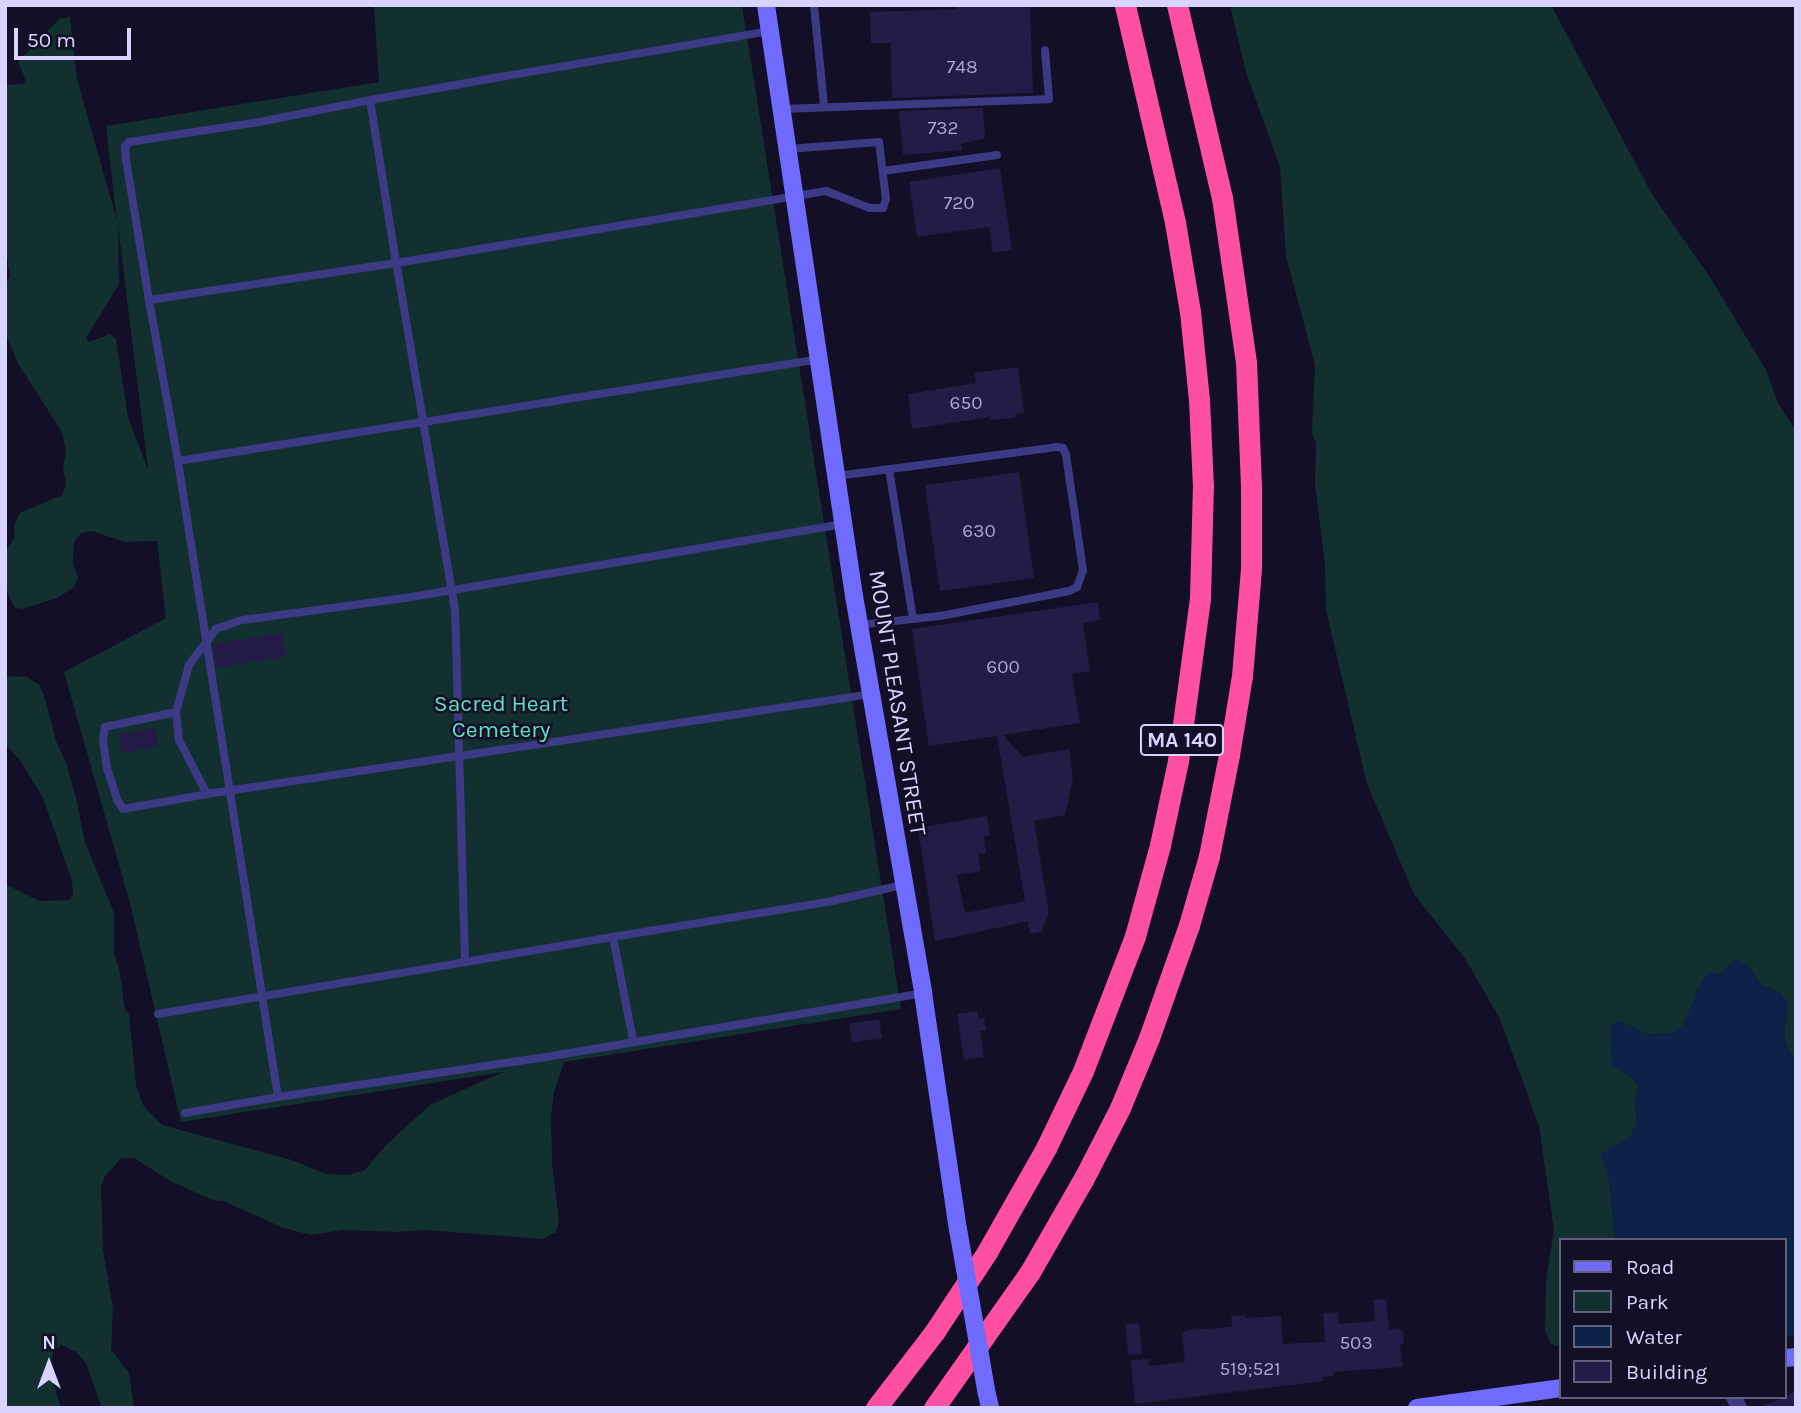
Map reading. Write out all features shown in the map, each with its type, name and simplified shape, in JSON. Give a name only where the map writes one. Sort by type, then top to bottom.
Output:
[{"type":"highway","name":"MA 140","points":[[876,1408],[935,1331],[987,1252],[1046,1148],[1083,1070],[1135,936],[1160,845],[1180,750],[1197,638],[1202,561],[1199,400],[1190,312],[1175,222],[1125,5]]},
{"type":"highway","name":"MA 140","points":[[934,1408],[1030,1272],[1083,1180],[1125,1096],[1163,1002],[1201,886],[1234,729],[1251,568],[1246,362],[1222,198],[1177,5]]},
{"type":"main road","name":"MOUNT PLEASANT STREET","points":[[766,5],[859,625],[923,993],[958,1229],[990,1408]]},
{"type":"main road","points":[[1418,1408],[1560,1388]]},
{"type":"lane","points":[[814,5],[824,106]]},
{"type":"lane","points":[[278,1097],[178,460],[125,147],[129,142],[769,31]]},
{"type":"lane","points":[[782,109],[1049,99],[1045,50]]},
{"type":"lane","points":[[370,100],[452,588],[465,962]]},
{"type":"lane","points":[[149,300],[396,263],[826,191],[870,208],[883,208],[886,199],[881,146],[874,141],[788,149]]},
{"type":"lane","points":[[883,171],[997,155]]},
{"type":"lane","points":[[178,460],[820,359]]},
{"type":"lane","points":[[837,476],[1063,448],[1083,570],[1077,587],[1069,591],[912,619],[859,625]]},
{"type":"lane","points":[[889,468],[912,619]]},
{"type":"lane","points":[[207,794],[179,740],[176,712],[189,666],[216,629],[242,620],[844,524]]},
{"type":"lane","points":[[176,712],[105,727],[103,740],[107,768],[123,809],[229,790],[872,694]]},
{"type":"lane","points":[[158,1014],[832,901],[903,885]]},
{"type":"lane","points":[[612,937],[633,1040]]},
{"type":"lane","points":[[185,1113],[546,1057],[633,1040],[923,993]]},
{"type":"green space","name":"Sacred Heart Cemetery","points":[[374,5],[742,5],[901,1009],[564,1062],[554,1092],[551,1115],[552,1163],[559,1221],[556,1232],[542,1239],[426,1230],[343,1230],[311,1235],[284,1228],[223,1201],[213,1200],[172,1182],[134,1158],[121,1158],[105,1176],[101,1187],[103,1250],[113,1309],[111,1350],[129,1373],[134,1408],[102,1408],[86,1363],[76,1352],[62,1345],[54,1351],[49,1369],[61,1408],[5,1408],[5,884],[39,901],[70,900],[73,893],[72,881],[43,798],[20,760],[5,744],[5,679],[10,676],[27,677],[39,685],[44,695],[56,741],[66,762],[85,842],[114,913],[114,955],[119,968],[125,1010],[129,1014],[136,1085],[143,1105],[162,1125],[292,1160],[326,1174],[348,1175],[365,1170],[387,1144],[430,1105],[503,1072],[181,1122],[130,903],[64,672],[166,618],[157,541],[125,542],[92,531],[81,533],[74,542],[73,564],[78,578],[73,588],[57,598],[22,609],[14,607],[5,587],[5,553],[14,538],[15,523],[20,513],[62,495],[66,484],[63,466],[66,452],[62,432],[19,365],[5,333],[5,286],[10,276],[5,246],[5,85],[24,84],[26,81],[18,62],[60,19],[70,17],[77,79],[117,221],[106,126],[379,82]],"holes":[[[118,225],[148,470],[128,417],[116,339],[110,334],[89,342],[86,338],[119,284]]]},
{"type":"green space","points":[[1230,5],[1551,5],[1653,196],[1708,274],[1766,370],[1778,403],[1796,431],[1796,1065],[1784,1040],[1787,1004],[1779,992],[1760,984],[1748,965],[1736,960],[1720,973],[1710,973],[1696,992],[1694,1005],[1682,1027],[1672,1033],[1646,1034],[1619,1021],[1610,1030],[1613,1039],[1612,1066],[1631,1076],[1639,1085],[1635,1100],[1637,1122],[1631,1136],[1602,1154],[1610,1185],[1615,1238],[1560,1238],[1560,1347],[1551,1344],[1545,1331],[1546,1280],[1554,1230],[1539,1126],[1500,1019],[1466,960],[1414,894],[1367,784],[1326,610],[1325,566],[1315,483],[1316,443],[1312,433],[1315,365],[1286,256],[1280,167],[1246,72]]},
{"type":"water","points":[[1736,959],[1748,965],[1760,984],[1779,992],[1787,1004],[1784,1040],[1796,1065],[1796,1335],[1787,1337],[1787,1238],[1615,1238],[1610,1185],[1601,1154],[1631,1136],[1637,1122],[1635,1100],[1639,1085],[1631,1076],[1612,1066],[1610,1026],[1619,1020],[1646,1034],[1672,1033],[1682,1027],[1703,979],[1710,973],[1720,973]]},
{"type":"building","points":[[957,5],[1030,5],[1033,93],[892,98],[891,43],[871,43],[870,12],[957,9]]},
{"type":"building","points":[[983,108],[985,138],[961,144],[962,150],[903,155],[899,111]]},
{"type":"building","points":[[1000,168],[1012,250],[993,253],[989,227],[917,237],[909,182]]},
{"type":"building","points":[[1018,367],[1024,413],[1015,414],[1015,418],[990,420],[990,417],[912,429],[908,394],[976,383],[974,373]]},
{"type":"building","points":[[1019,472],[1034,578],[940,591],[925,485]]},
{"type":"building","points":[[1098,602],[1100,620],[1083,623],[1090,671],[1072,674],[1080,723],[1003,735],[1023,757],[1069,749],[1073,778],[1065,815],[1034,821],[1049,913],[1041,932],[1030,934],[1028,921],[935,941],[918,828],[987,816],[990,835],[984,837],[986,853],[978,854],[981,871],[957,875],[965,913],[1025,901],[997,736],[929,746],[912,629]]},
{"type":"building","points":[[282,633],[286,657],[217,668],[213,644]]},
{"type":"building","points":[[156,728],[159,747],[121,753],[118,734]]},
{"type":"building","points":[[977,1011],[979,1019],[984,1018],[986,1030],[980,1031],[984,1057],[964,1060],[957,1014]]},
{"type":"building","points":[[879,1019],[882,1038],[852,1042],[849,1024]]},
{"type":"building","points":[[1386,1299],[1389,1329],[1399,1328],[1403,1332],[1404,1344],[1400,1344],[1403,1367],[1333,1372],[1333,1376],[1323,1377],[1324,1381],[1135,1404],[1131,1360],[1149,1359],[1149,1366],[1185,1362],[1182,1333],[1188,1330],[1232,1327],[1231,1316],[1281,1316],[1283,1344],[1325,1342],[1323,1313],[1338,1312],[1339,1324],[1375,1321],[1373,1300]]},
{"type":"building","points":[[1139,1323],[1142,1354],[1128,1355],[1125,1324]]},
{"type":"building","points":[[1796,1391],[1796,1408],[1758,1408],[1787,1399],[1787,1396]]}]
